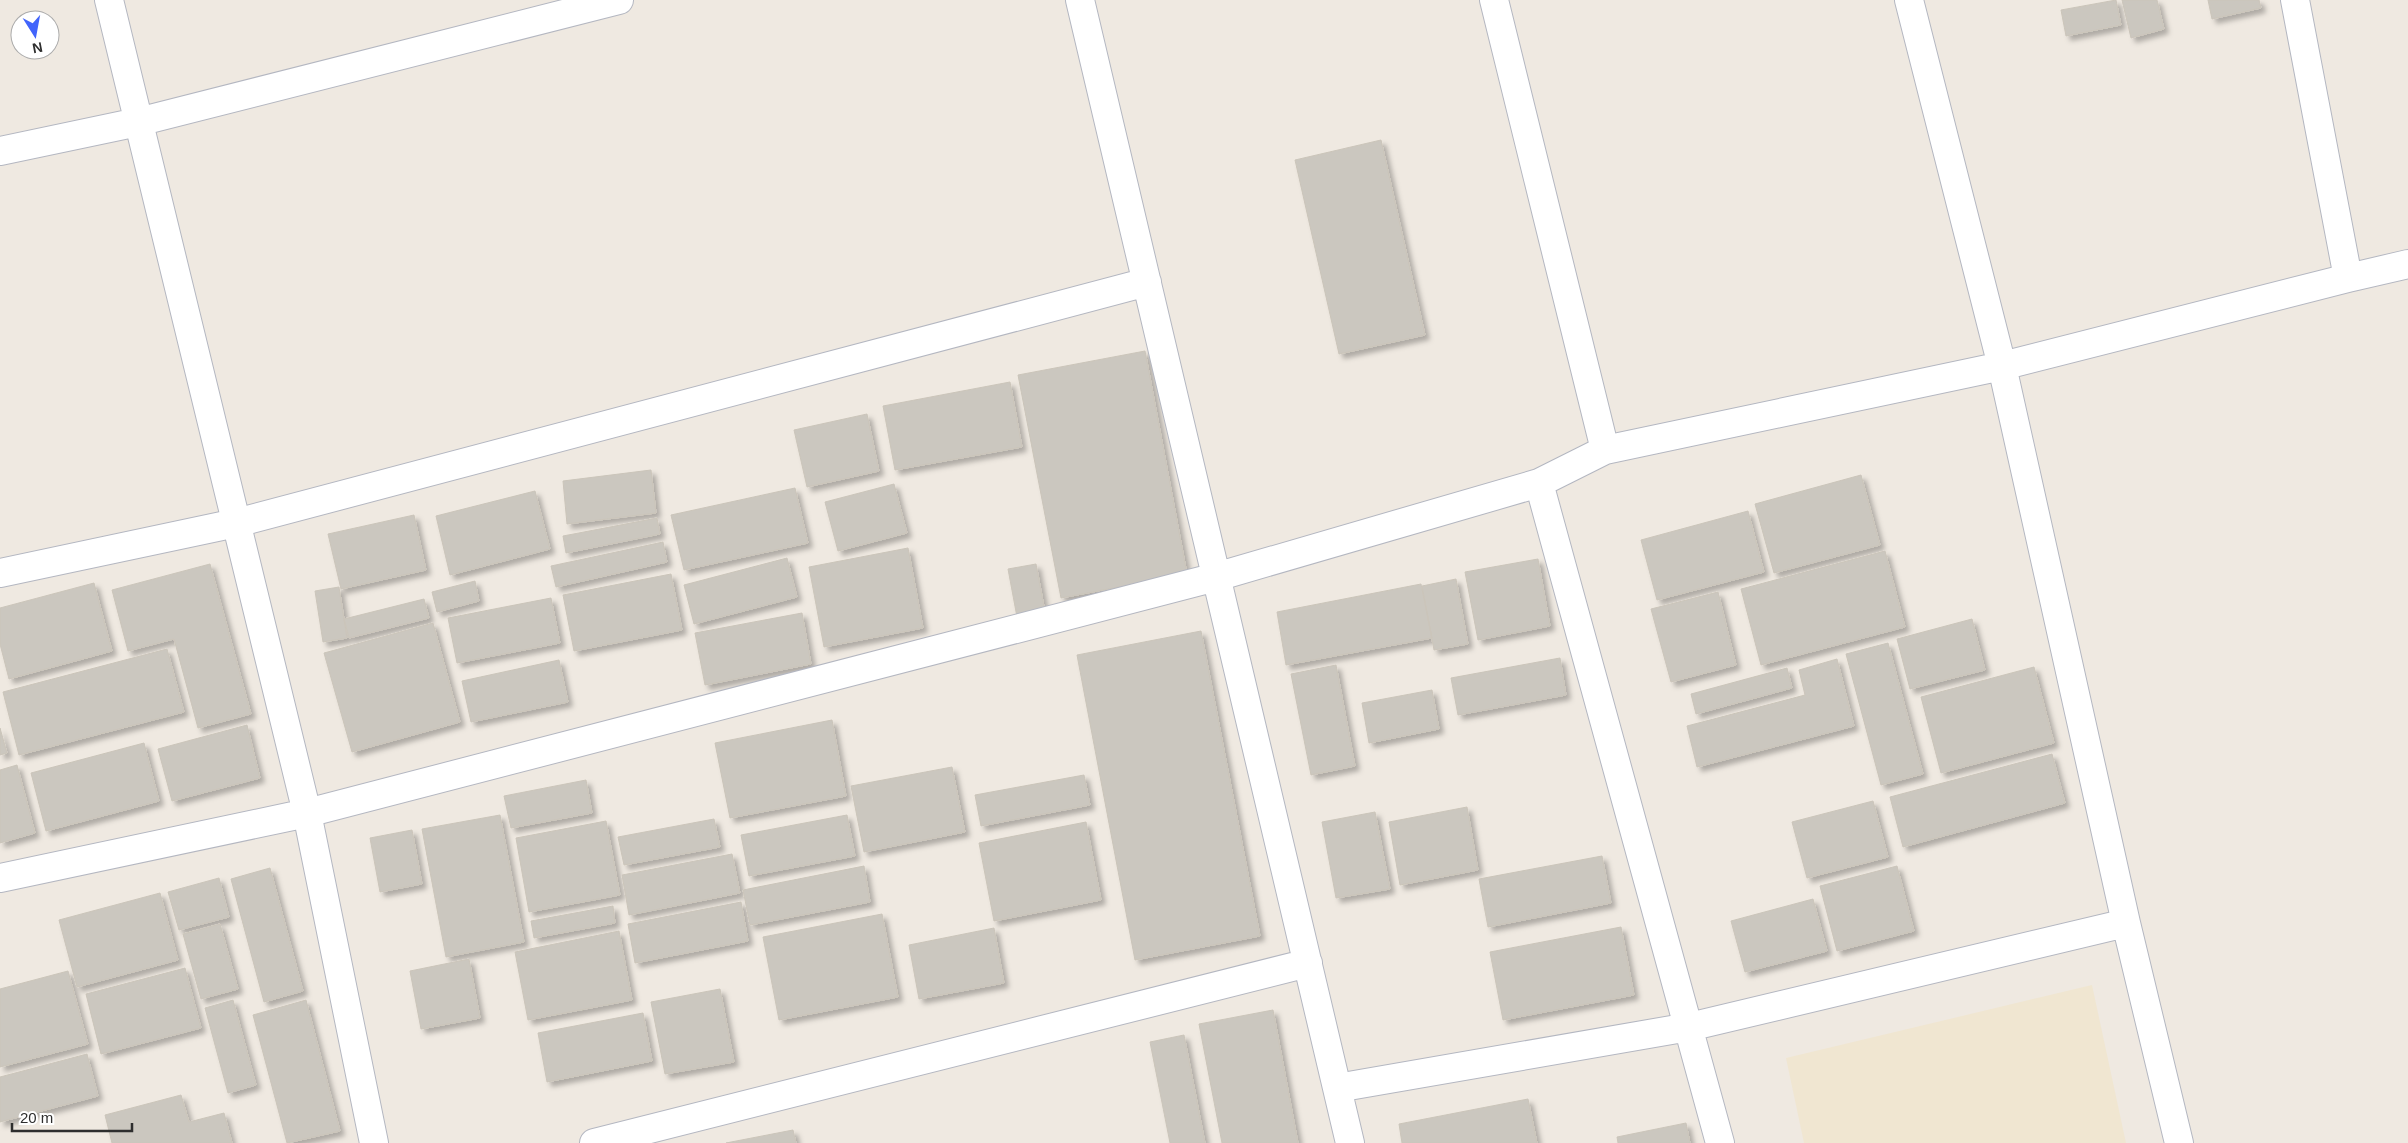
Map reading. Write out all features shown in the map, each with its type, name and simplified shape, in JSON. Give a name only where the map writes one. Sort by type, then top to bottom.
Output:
[{"type":"street","points":[[109,0],[307,813],[374,1143]]},
{"type":"street","points":[[0,151],[138,122],[619,0]]},
{"type":"street","points":[[1080,0],[1350,1143]]},
{"type":"street","points":[[1494,0],[1605,450]]},
{"type":"street","points":[[1909,0],[2002,366],[2126,923],[2179,1143]]},
{"type":"street","points":[[2295,0],[2348,278]]},
{"type":"street","points":[[0,878],[307,813],[1216,577],[1539,483],[1605,450],[2002,366],[2408,264]]},
{"type":"street","points":[[0,573],[236,523],[1147,282]]},
{"type":"street","points":[[1539,483],[1720,1143]]},
{"type":"street","points":[[1337,1088],[1689,1027],[2126,923]]},
{"type":"street","points":[[594,1143],[1308,963]]},
{"type":"shaded area","points":[[2092,985],[2126,1143],[1804,1143],[1786,1058]]},
{"type":"building","points":[[2116,0],[2121,25],[2066,36],[2061,10]]},
{"type":"building","points":[[2122,0],[2157,0],[2164,29],[2131,38]]},
{"type":"building","points":[[2208,0],[2259,0],[2261,8],[2212,19]]},
{"type":"building","points":[[1381,140],[1425,335],[1339,354],[1295,160]]},
{"type":"building","points":[[1145,351],[1187,574],[1061,598],[1018,375]]},
{"type":"building","points":[[1010,382],[1022,447],[895,470],[883,406]]},
{"type":"building","points":[[867,414],[879,471],[807,487],[794,430]]},
{"type":"building","points":[[651,470],[656,513],[567,524],[563,481]]},
{"type":"building","points":[[1861,475],[1880,545],[1774,573],[1755,504]]},
{"type":"building","points":[[894,484],[907,533],[838,551],[825,502]]},
{"type":"building","points":[[795,488],[808,543],[684,570],[671,515]]},
{"type":"building","points":[[535,491],[550,549],[450,575],[436,516]]},
{"type":"building","points":[[1748,511],[1764,572],[1657,600],[1641,540]]},
{"type":"building","points":[[414,515],[426,570],[341,589],[328,534]]},
{"type":"building","points":[[657,518],[660,534],[566,553],[563,536]]},
{"type":"building","points":[[663,542],[667,562],[556,587],[551,566]]},
{"type":"building","points":[[908,548],[923,628],[824,647],[809,567]]},
{"type":"building","points":[[1885,551],[1905,627],[1761,665],[1741,589]]},
{"type":"building","points":[[787,558],[797,597],[694,624],[684,585]]},
{"type":"building","points":[[1538,559],[1550,626],[1478,640],[1465,572]]},
{"type":"building","points":[[210,564],[251,714],[198,728],[174,639],[128,651],[112,590]]},
{"type":"building","points":[[1036,564],[1045,612],[1017,617],[1008,569]]},
{"type":"building","points":[[671,574],[682,630],[574,651],[563,595]]},
{"type":"building","points":[[1456,579],[1468,644],[1434,650],[1422,586]]},
{"type":"building","points":[[475,581],[479,601],[437,612],[432,592]]},
{"type":"building","points":[[94,583],[112,651],[9,679],[0,644],[0,608]]},
{"type":"building","points":[[1421,584],[1432,638],[1286,665],[1277,612]]},
{"type":"building","points":[[339,587],[347,638],[323,642],[315,591]]},
{"type":"building","points":[[1718,592],[1736,665],[1671,682],[1651,609]]},
{"type":"building","points":[[551,598],[560,643],[457,663],[448,618]]},
{"type":"building","points":[[424,599],[429,618],[349,638],[344,619]]},
{"type":"building","points":[[802,613],[811,664],[705,685],[695,633]]},
{"type":"building","points":[[1972,619],[1985,670],[1910,689],[1897,639]]},
{"type":"building","points":[[433,623],[460,722],[352,752],[324,653]]},
{"type":"building","points":[[1201,631],[1260,936],[1135,960],[1077,655]]},
{"type":"building","points":[[1888,643],[1923,774],[1881,785],[1846,654]]},
{"type":"building","points":[[167,649],[184,712],[19,755],[3,692]]},
{"type":"building","points":[[1560,658],[1566,695],[1458,715],[1451,678]]},
{"type":"building","points":[[1837,659],[1854,726],[1697,767],[1687,726],[1805,695],[1799,670]]},
{"type":"building","points":[[559,660],[568,702],[471,722],[462,681]]},
{"type":"building","points":[[1336,665],[1355,766],[1311,775],[1291,674]]},
{"type":"building","points":[[2034,667],[2054,743],[1941,773],[1921,697]]},
{"type":"building","points":[[1787,668],[1792,688],[1696,714],[1691,694]]},
{"type":"building","points":[[1432,690],[1439,729],[1369,743],[1362,703]]},
{"type":"building","points":[[832,720],[846,796],[730,818],[715,743]]},
{"type":"building","points":[[247,725],[260,778],[172,801],[158,749]]},
{"type":"building","points":[[0,728],[7,753],[0,755]]},
{"type":"building","points":[[144,743],[159,801],[46,831],[31,773]]},
{"type":"building","points":[[2052,754],[2065,803],[1903,847],[1890,797]]},
{"type":"building","points":[[17,765],[35,833],[0,843],[0,770]]},
{"type":"building","points":[[952,767],[965,832],[864,852],[851,786]]},
{"type":"building","points":[[1084,775],[1090,805],[981,826],[975,795]]},
{"type":"building","points":[[586,780],[592,813],[511,828],[504,796]]},
{"type":"building","points":[[1873,801],[1888,857],[1807,878],[1792,822]]},
{"type":"building","points":[[1467,807],[1478,870],[1400,885],[1389,822]]},
{"type":"building","points":[[1375,812],[1390,889],[1336,898],[1322,822]]},
{"type":"building","points":[[500,815],[524,942],[446,957],[422,829]]},
{"type":"building","points":[[847,815],[855,856],[749,876],[741,835]]},
{"type":"building","points":[[714,819],[720,847],[624,865],[618,837]]},
{"type":"building","points":[[606,821],[620,895],[529,912],[516,838]]},
{"type":"building","points":[[1086,822],[1101,900],[994,921],[979,843]]},
{"type":"building","points":[[412,830],[422,884],[380,892],[370,838]]},
{"type":"building","points":[[732,854],[740,893],[629,915],[622,875]]},
{"type":"building","points":[[1602,856],[1611,903],[1488,927],[1479,879]]},
{"type":"building","points":[[864,866],[870,902],[750,925],[743,890]]},
{"type":"building","points":[[1897,866],[1914,931],[1837,951],[1820,886]]},
{"type":"building","points":[[270,868],[303,991],[264,1002],[231,879]]},
{"type":"building","points":[[219,878],[229,917],[179,930],[168,892]]},
{"type":"building","points":[[160,893],[178,960],[77,987],[59,920]]},
{"type":"building","points":[[1813,899],[1827,951],[1745,972],[1731,921]]},
{"type":"building","points":[[741,902],[748,941],[635,963],[628,924]]},
{"type":"building","points":[[613,906],[615,923],[534,938],[531,921]]},
{"type":"building","points":[[882,914],[898,997],[779,1020],[763,937]]},
{"type":"building","points":[[220,924],[238,989],[201,999],[183,934]]},
{"type":"building","points":[[1621,927],[1634,995],[1503,1020],[1490,952]]},
{"type":"building","points":[[994,928],[1004,983],[919,999],[909,945]]},
{"type":"building","points":[[619,931],[632,1000],[528,1020],[515,952]]},
{"type":"building","points":[[469,959],[480,1018],[421,1029],[410,971]]},
{"type":"building","points":[[185,968],[201,1028],[101,1054],[86,994]]},
{"type":"building","points":[[68,971],[88,1044],[0,1067],[0,989]]},
{"type":"building","points":[[720,989],[734,1062],[665,1074],[651,1002]]},
{"type":"building","points":[[233,1000],[256,1085],[228,1093],[205,1008]]},
{"type":"building","points":[[306,1000],[340,1131],[287,1143],[253,1015]]},
{"type":"building","points":[[1273,1010],[1298,1143],[1222,1143],[1199,1024]]},
{"type":"building","points":[[643,1013],[652,1061],[547,1082],[538,1033]]},
{"type":"building","points":[[1184,1035],[1205,1143],[1170,1143],[1150,1042]]},
{"type":"building","points":[[87,1054],[98,1096],[0,1122],[0,1077]]},
{"type":"building","points":[[181,1095],[189,1122],[224,1113],[232,1143],[112,1143],[105,1115]]},
{"type":"building","points":[[1528,1099],[1537,1143],[1402,1143],[1399,1124]]},
{"type":"building","points":[[1686,1123],[1690,1143],[1618,1143],[1617,1137]]},
{"type":"building","points":[[793,1130],[796,1143],[726,1143]]}]
